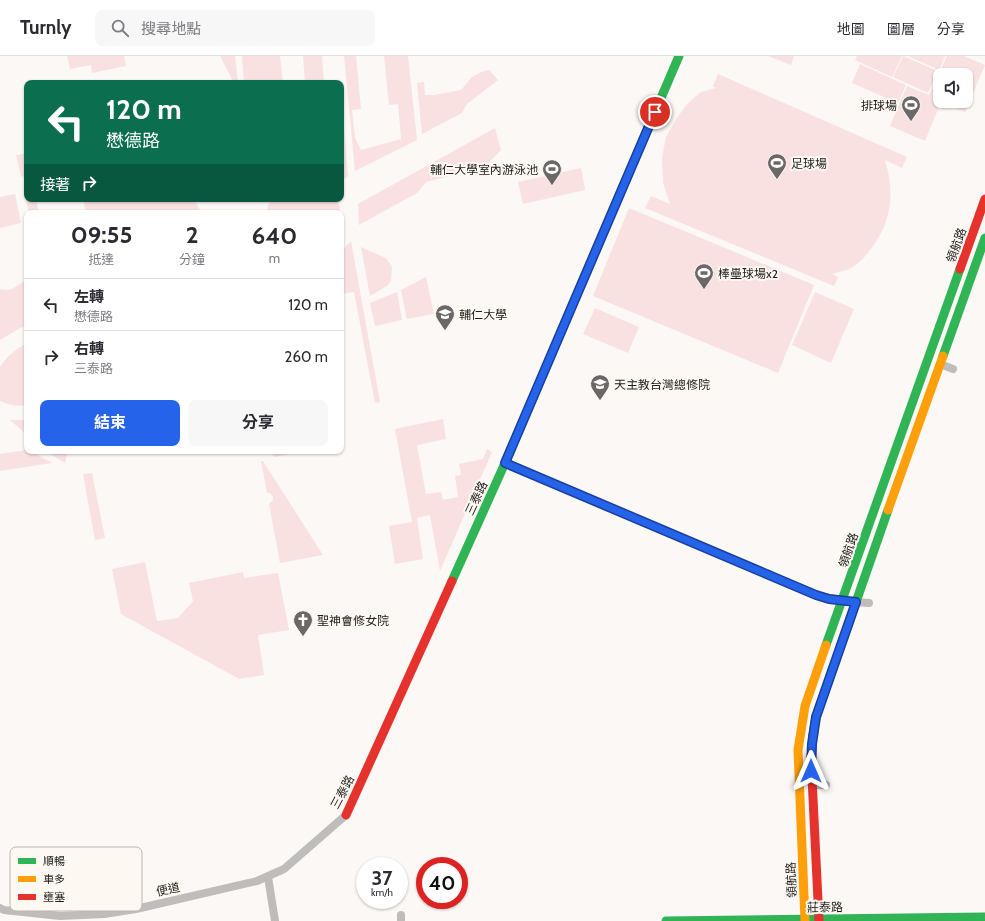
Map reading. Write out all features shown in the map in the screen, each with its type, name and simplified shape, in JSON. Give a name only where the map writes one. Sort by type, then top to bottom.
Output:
[{"type":"street","name":"三泰路","points":[[268,877],[284,870],[346,815],[505,463],[679,56]]},
{"type":"street","name":"領航路","points":[[805,920],[798,763],[799,736],[805,706],[985,198]]},
{"type":"street","name":"領航路","points":[[819,920],[812,785],[812,744],[816,717],[985,238]]},
{"type":"street","points":[[940,364],[953,369]]},
{"type":"street","points":[[505,463],[816,595],[842,601],[869,603]]},
{"type":"street","points":[[812,785],[826,785]]},
{"type":"street","points":[[268,877],[275,921]]},
{"type":"street","name":"便道","points":[[142,907],[257,881],[268,877]]},
{"type":"street","name":"便道","points":[[0,908],[10,911]]},
{"type":"street","name":"便道","points":[[13,911],[60,916],[104,914],[121,911]]},
{"type":"street","name":"莊泰路","points":[[666,921],[985,917]]},
{"type":"shaded area","points":[[67,56],[124,56],[126,66],[92,73],[91,65],[70,69]]},
{"type":"shaded area","points":[[220,56],[235,56],[238,80],[232,80]]},
{"type":"shaded area","points":[[242,56],[280,56],[283,80],[244,80]]},
{"type":"shaded area","points":[[303,56],[322,56],[324,80],[305,80]]},
{"type":"shaded area","points":[[344,56],[356,56],[361,109],[352,110],[355,138],[361,150],[401,139],[398,104],[389,105],[384,56],[408,56],[417,140],[355,171]]},
{"type":"shaded area","points":[[768,56],[794,56],[791,65]]},
{"type":"shaded area","points":[[857,56],[902,56],[892,77],[855,60]]},
{"type":"shaded area","points":[[903,56],[933,69],[933,82],[928,93],[893,77]]},
{"type":"shaded area","points":[[908,56],[945,56],[940,68],[935,68]]},
{"type":"shaded area","points":[[947,56],[964,56],[985,65],[973,93],[973,68],[941,68]]},
{"type":"shaded area","points":[[860,64],[906,85],[898,103],[852,83]]},
{"type":"shaded area","points":[[489,70],[498,80],[467,104],[462,113],[422,134],[417,83],[424,82],[425,95],[434,95],[461,90],[472,77]]},
{"type":"shaded area","name":"足球場","points":[[718,74],[907,157],[902,168],[885,160],[890,184],[890,207],[883,229],[870,250],[859,263],[850,269],[832,274],[838,277],[834,286],[645,208],[651,196],[670,204],[663,183],[662,158],[666,137],[676,119],[688,103],[701,92],[716,88],[713,86]]},
{"type":"shaded area","points":[[907,86],[929,95],[933,86],[933,108],[939,108],[925,141],[890,126]]},
{"type":"shaded area","points":[[955,108],[967,108],[965,112]]},
{"type":"shaded area","points":[[344,127],[348,176],[344,178]]},
{"type":"shaded area","points":[[495,128],[501,150],[485,167],[426,182],[417,193],[359,225],[358,204]]},
{"type":"shaded area","points":[[24,154],[24,176],[21,177],[16,155]]},
{"type":"shaded area","name":"輔仁大學室內游泳池","points":[[581,168],[585,190],[523,204],[518,182]]},
{"type":"shaded area","points":[[15,194],[21,223],[0,228],[0,197]]},
{"type":"shaded area","points":[[26,202],[37,202],[38,210],[28,210]]},
{"type":"shaded area","points":[[84,202],[196,202],[200,210],[85,210]]},
{"type":"shaded area","points":[[270,202],[338,202],[340,210],[267,210]]},
{"type":"shaded area","name":"棒壘球場x2","points":[[629,208],[814,285],[778,373],[593,296]]},
{"type":"shaded area","points":[[351,241],[380,402],[375,403],[354,292],[344,294],[344,249]]},
{"type":"shaded area","points":[[361,247],[386,258],[392,267],[391,281],[387,286],[370,296]]},
{"type":"shaded area","points":[[426,277],[434,314],[407,319],[401,290]]},
{"type":"shaded area","points":[[23,282],[24,327],[0,340],[0,289],[9,290]]},
{"type":"shaded area","points":[[397,292],[402,320],[375,326],[370,303]]},
{"type":"shaded area","points":[[815,292],[854,309],[831,363],[792,345]]},
{"type":"shaded area","points":[[595,308],[639,327],[628,353],[583,334]]},
{"type":"shaded area","points":[[24,344],[24,406],[10,405],[0,401],[0,367],[19,347]]},
{"type":"shaded area","points":[[443,419],[446,439],[417,445],[426,494],[441,492],[443,500],[458,497],[455,476],[461,475],[459,464],[483,459],[487,449],[492,452],[440,571],[430,515],[417,518],[423,559],[395,564],[389,526],[412,522],[395,429]]},
{"type":"shaded area","points":[[10,420],[24,420],[24,432]]},
{"type":"shaded area","points":[[24,450],[24,454],[36,454],[52,463],[0,471],[0,454]]},
{"type":"shaded area","points":[[50,454],[67,454],[65,463]]},
{"type":"shaded area","points":[[272,454],[290,454],[274,457]]},
{"type":"shaded area","points":[[261,461],[263,461],[323,555],[280,563],[269,504],[273,500],[273,497],[270,493],[267,493]]},
{"type":"shaded area","points":[[92,473],[105,538],[95,540],[83,474]]},
{"type":"shaded area","points":[[145,562],[157,621],[178,618],[193,601],[189,583],[243,572],[244,578],[278,573],[289,630],[258,635],[264,675],[239,679],[121,614],[112,569]]},
{"type":"traffic: fast","points":[[622,189],[679,56]]},
{"type":"traffic: fast","points":[[943,356],[985,238]]},
{"type":"traffic: fast","points":[[826,645],[960,269]]},
{"type":"traffic: fast","points":[[452,581],[549,360]]},
{"type":"traffic: fast","points":[[813,735],[816,717],[888,510]]},
{"type":"traffic: fast","points":[[666,921],[985,917]]},
{"type":"traffic: slow","points":[[549,360],[622,189]]},
{"type":"traffic: slow","points":[[888,510],[943,356]]},
{"type":"traffic: slow","points":[[805,921],[798,750],[805,706],[826,645]]},
{"type":"traffic: jam","points":[[960,269],[985,199]]},
{"type":"traffic: jam","points":[[346,815],[452,581]]},
{"type":"traffic: jam","points":[[813,735],[811,757],[819,921]]},
{"type":"place","name":"排球場","points":[[911,122]]},
{"type":"place","name":"足球場","points":[[777,180]]},
{"type":"place","name":"輔仁大學室內游泳池","points":[[552,186]]},
{"type":"place","name":"棒壘球場x2","points":[[704,290]]},
{"type":"place","name":"輔仁大學","points":[[445,331]]},
{"type":"place","name":"天主教台灣總修院","points":[[600,401]]},
{"type":"place","name":"聖神會修女院","points":[[303,637]]},
{"type":"route","points":[[655,112],[505,463],[816,595],[829,599],[856,602],[816,717],[813,730],[811,771]]}]
